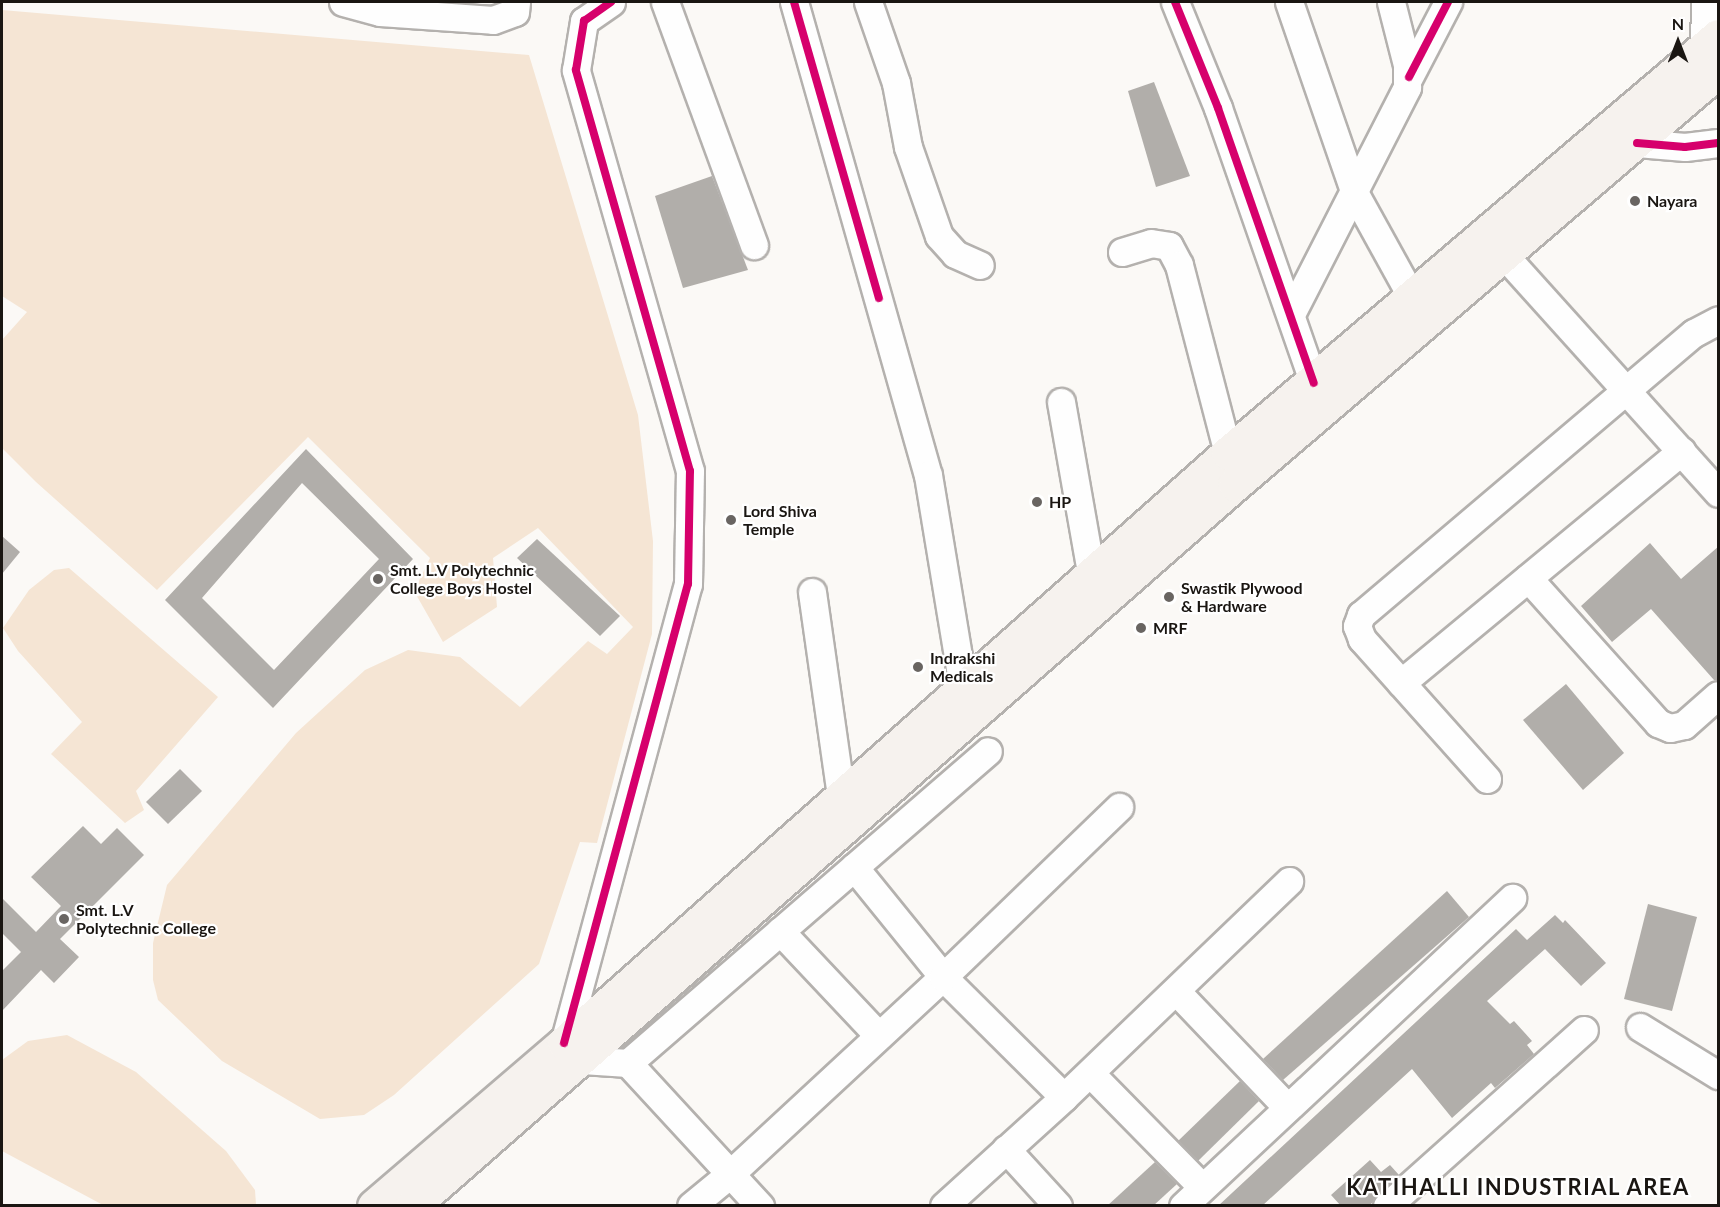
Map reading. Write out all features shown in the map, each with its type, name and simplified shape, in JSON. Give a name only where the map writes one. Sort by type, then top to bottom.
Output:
[{"type":"main road","points":[[374,1206],[573,1052],[1084,592],[1228,453],[1413,299],[1539,208],[1637,143],[1715,54]]},
{"type":"main road","points":[[412,1206],[841,797],[963,687],[1504,255],[1539,208],[1715,54]]},
{"type":"street","points":[[343,2],[380,12],[493,21],[515,12],[516,2]]},
{"type":"street","points":[[611,2],[584,21],[576,70],[690,471],[688,584],[573,1052],[628,1063],[760,1206]]},
{"type":"street","points":[[665,2],[754,245]]},
{"type":"street","points":[[794,2],[927,475],[963,687]]},
{"type":"street","points":[[868,2],[896,83],[908,147],[939,236],[955,254],[980,265]]},
{"type":"street","points":[[1175,2],[1291,314],[1314,383]]},
{"type":"street","points":[[1289,2],[1354,194],[1413,299]]},
{"type":"street","points":[[1391,2],[1409,77]]},
{"type":"street","points":[[1291,314],[1354,194],[1409,77],[1448,2]]},
{"type":"street","points":[[1705,2],[1715,54]]},
{"type":"street","points":[[1637,143],[1685,147],[1719,143]]},
{"type":"street","points":[[1122,252],[1151,243],[1168,246],[1179,265],[1228,453]]},
{"type":"street","points":[[1504,255],[1719,493]]},
{"type":"street","points":[[1487,778],[1362,639],[1357,626],[1361,615],[1694,333],[1719,320]]},
{"type":"street","points":[[1061,402],[1084,592]]},
{"type":"street","points":[[1401,683],[1681,451]]},
{"type":"street","points":[[1528,578],[1658,723],[1670,728],[1684,725],[1719,695]]},
{"type":"street","points":[[812,592],[841,797]]},
{"type":"street","points":[[628,1063],[988,751]]},
{"type":"street","points":[[691,1206],[730,1174],[943,977],[1119,807]]},
{"type":"street","points":[[854,867],[943,977],[1064,1097]]},
{"type":"street","points":[[944,1206],[1090,1073],[1289,881]]},
{"type":"street","points":[[1182,1206],[1512,898]]},
{"type":"street","points":[[780,931],[879,1036]]},
{"type":"street","points":[[1176,990],[1287,1107]]},
{"type":"street","points":[[1640,1027],[1719,1075]]},
{"type":"street","points":[[1386,1206],[1584,1030]]},
{"type":"street","points":[[1090,1073],[1203,1187]]},
{"type":"street","points":[[1006,1149],[1058,1206]]},
{"type":"shaded area","points":[[2,10],[529,55],[638,415],[653,541],[652,634],[597,843],[580,842],[539,964],[394,1095],[364,1115],[320,1119],[222,1061],[158,1000],[153,980],[153,943],[167,885],[296,733],[365,670],[408,650],[460,657],[520,707],[588,641],[607,654],[633,627],[538,528],[493,558],[497,607],[443,642],[414,591],[430,558],[308,437],[157,590],[36,482],[2,448],[2,340],[27,312],[2,296]]},
{"type":"shaded area","points":[[69,568],[218,697],[136,791],[144,810],[125,823],[51,754],[82,722],[18,651],[3,628],[29,590],[54,570]]},
{"type":"shaded area","points":[[67,1035],[136,1072],[226,1151],[255,1190],[256,1205],[103,1205],[2,1151],[2,1060],[28,1041]]},
{"type":"building","points":[[1154,82],[1190,176],[1156,187],[1128,91]]},
{"type":"building","points":[[712,176],[748,270],[683,288],[655,196]]},
{"type":"building","name":"Smt. L.V Polytechnic College Boys Hostel","points":[[306,449],[413,559],[273,708],[165,600]],"holes":[[[302,483],[379,559],[274,670],[202,598]]]},
{"type":"building","points":[[2,536],[20,552],[2,574]]},
{"type":"building","points":[[537,539],[620,616],[600,636],[517,558]]},
{"type":"building","points":[[1650,543],[1681,579],[1719,546],[1719,680],[1714,680],[1651,609],[1612,642],[1581,606]]},
{"type":"building","points":[[1566,684],[1624,753],[1583,790],[1523,720]]},
{"type":"building","points":[[180,769],[202,791],[168,824],[146,802]]},
{"type":"building","name":"Smt. L.V Polytechnic College","points":[[83,826],[101,844],[117,828],[144,855],[60,939],[79,957],[54,983],[41,970],[2,1011],[2,971],[21,952],[2,933],[2,898],[36,932],[61,906],[31,877]]},
{"type":"building","points":[[1447,891],[1469,917],[1283,1080],[1263,1059]]},
{"type":"building","points":[[1648,904],[1697,917],[1672,1011],[1624,999]]},
{"type":"building","points":[[1555,915],[1563,923],[1565,920],[1606,963],[1581,986],[1545,949],[1487,1001],[1510,1024],[1514,1021],[1532,1041],[1527,1045],[1534,1054],[1495,1088],[1491,1083],[1452,1118],[1412,1069],[1262,1206],[1218,1206],[1516,929],[1527,940]]},
{"type":"building","points":[[1240,1081],[1259,1101],[1198,1161],[1178,1141]]},
{"type":"building","points":[[1370,1160],[1381,1172],[1390,1165],[1399,1175],[1369,1206],[1341,1206],[1331,1195]]},
{"type":"building","points":[[1155,1162],[1177,1184],[1153,1206],[1107,1206]]},
{"type":"cycle path","points":[[564,1043],[688,584],[690,471],[576,70],[584,21],[611,2]]},
{"type":"cycle path","points":[[794,2],[879,298]]},
{"type":"cycle path","points":[[1175,2],[1218,108],[1314,383]]},
{"type":"cycle path","points":[[1409,77],[1448,2]]},
{"type":"cycle path","points":[[1637,143],[1685,147],[1718,143]]},
{"type":"place","name":"Nayara","points":[[1635,201]]},
{"type":"place","name":"HP","points":[[1037,502]]},
{"type":"place","name":"Lord Shiva Temple","points":[[731,520]]},
{"type":"place","name":"Smt. L.V Polytechnic College Boys Hostel","points":[[378,579]]},
{"type":"place","name":"Swastik Plywood & Hardware","points":[[1169,597]]},
{"type":"place","name":"MRF","points":[[1141,628]]},
{"type":"place","name":"Indrakshi Medicals","points":[[918,667]]},
{"type":"place","name":"Smt. L.V Polytechnic College","points":[[64,919]]},
{"type":"district","name":"KATIHALLI INDUSTRIAL AREA","points":[[1518,1187]]}]
